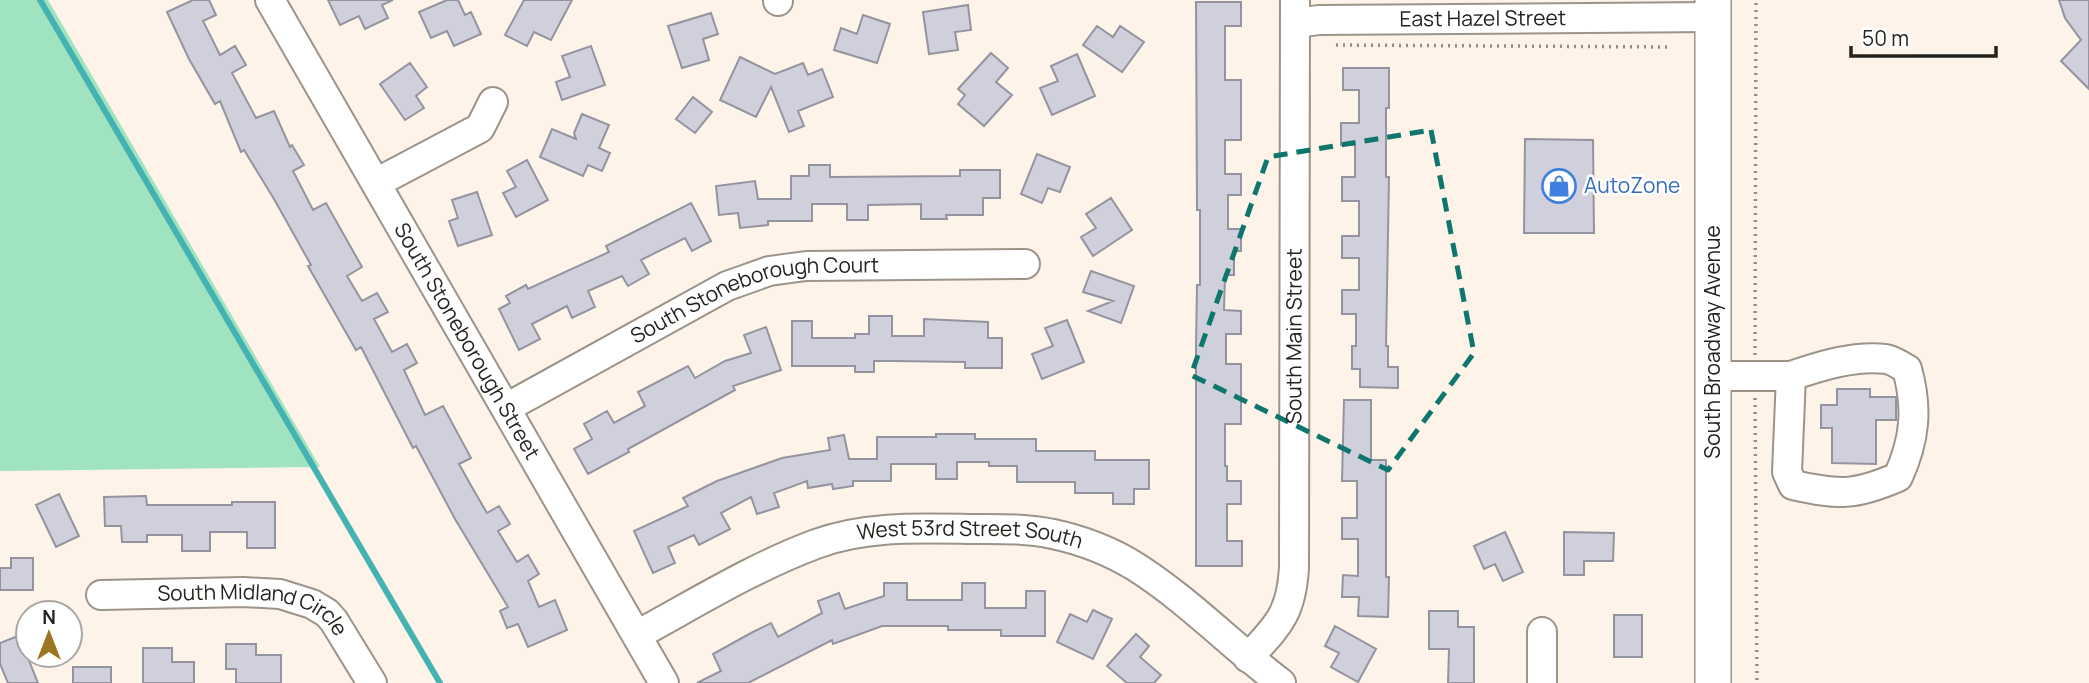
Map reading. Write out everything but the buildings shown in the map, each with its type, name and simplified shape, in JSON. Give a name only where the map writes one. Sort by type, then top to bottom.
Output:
[{"type":"main road","name":"South Broadway Avenue","points":[[1713,8],[1713,683]]},
{"type":"street","name":"South Stoneborough Street","points":[[270,0],[664,683]]},
{"type":"street","name":"East Hazel Street","points":[[1296,11],[1319,20],[1448,10],[1713,8]]},
{"type":"street","name":"South Main Street","points":[[1248,658],[1280,622],[1292,593],[1294,568],[1296,11]]},
{"type":"street","points":[[376,183],[480,128],[493,102]]},
{"type":"street","name":"South Stoneborough Court","points":[[506,408],[727,286],[763,273],[806,266],[1025,264]]},
{"type":"street","points":[[1713,376],[1791,376],[1830,364],[1888,359],[1907,369],[1914,408],[1914,431],[1909,454],[1898,477],[1868,490],[1832,493],[1793,485],[1787,472],[1791,376]]},
{"type":"street","name":"West 53rd Street South","points":[[637,635],[772,563],[818,543],[892,530],[1014,530],[1052,534],[1082,542],[1136,567],[1185,602],[1248,658],[1281,683]]},
{"type":"street","name":"South Midland Circle","points":[[101,595],[244,592],[280,594],[297,599],[327,613],[372,683]]},
{"type":"street","points":[[1542,632],[1542,683]]},
{"type":"path","points":[[1756,0],[1757,683]]},
{"type":"path","points":[[1331,46],[1670,47]]},
{"type":"highlighted area","points":[[1431,130],[1474,353],[1388,470],[1191,375],[1268,157]]},
{"type":"green space","points":[[0,0],[48,0],[320,467],[0,471]]},
{"type":"waterway","points":[[40,0],[440,683]]},
{"type":"place","name":"AutoZone","points":[[1559,186]]}]
